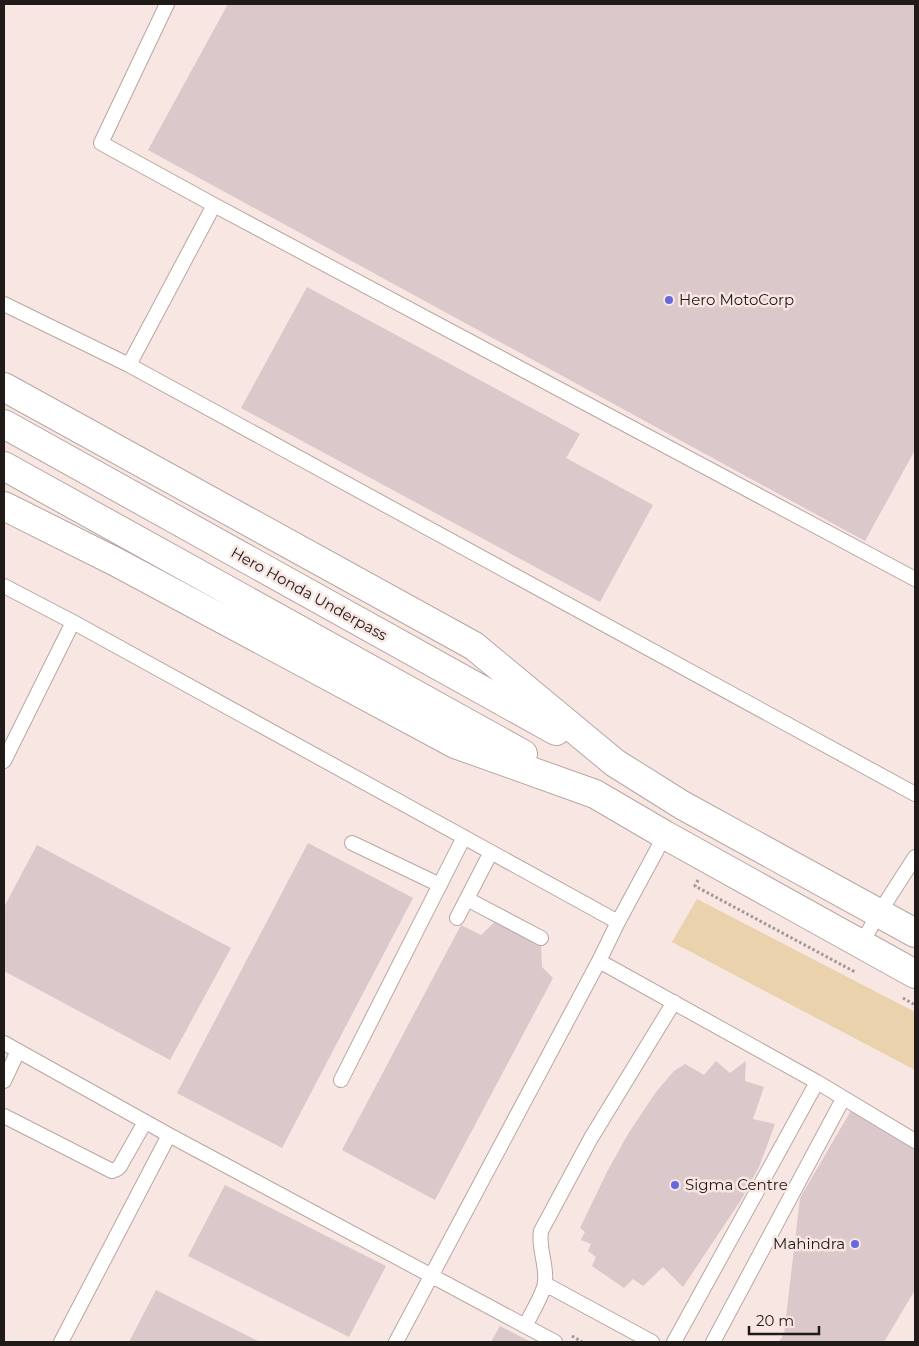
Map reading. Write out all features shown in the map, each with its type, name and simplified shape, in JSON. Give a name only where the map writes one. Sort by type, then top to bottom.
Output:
[{"type":"main road","points":[[4,387],[474,646],[615,763],[682,805],[915,933]]},
{"type":"main road","name":"Hero Honda Underpass","points":[[4,424],[615,763]]},
{"type":"main road","points":[[4,466],[915,974]]},
{"type":"main road","points":[[4,506],[116,562],[455,744],[595,794]]},
{"type":"lane","points":[[167,4],[101,143],[915,579]]},
{"type":"lane","points":[[129,365],[214,205]]},
{"type":"lane","points":[[4,304],[129,365],[915,794]]},
{"type":"lane","points":[[4,586],[73,622],[618,922]]},
{"type":"lane","points":[[4,761],[73,622]]},
{"type":"lane","points":[[396,1342],[600,961],[618,922],[664,835]]},
{"type":"lane","points":[[341,1080],[464,837]]},
{"type":"lane","points":[[352,843],[440,885]]},
{"type":"lane","points":[[457,918],[491,852]]},
{"type":"lane","points":[[861,944],[879,912],[913,866]]},
{"type":"lane","points":[[467,899],[541,938]]},
{"type":"lane","points":[[600,961],[817,1082],[915,1141]]},
{"type":"lane","points":[[526,1325],[545,1284],[545,1268],[540,1242],[541,1230],[591,1138],[674,1002]]},
{"type":"lane","points":[[4,1043],[168,1135],[556,1342]]},
{"type":"lane","points":[[4,1081],[18,1051]]},
{"type":"lane","points":[[674,1342],[817,1082]]},
{"type":"lane","points":[[713,1342],[843,1099]]},
{"type":"lane","points":[[4,1116],[112,1170],[120,1166],[145,1122]]},
{"type":"lane","points":[[61,1342],[168,1135]]},
{"type":"lane","points":[[545,1284],[652,1342]]},
{"type":"shaded area","points":[[697,899],[915,1012],[915,1070],[672,942]]},
{"type":"building","name":"Hero MotoCorp","points":[[228,4],[915,4],[915,450],[865,541],[148,150]]},
{"type":"building","points":[[307,287],[580,434],[566,458],[653,505],[600,602],[241,408]]},
{"type":"building","points":[[308,843],[413,898],[282,1148],[177,1093]]},
{"type":"building","points":[[37,845],[231,948],[170,1060],[4,971],[4,907]]},
{"type":"building","points":[[496,921],[541,944],[542,967],[553,978],[435,1200],[342,1150],[461,925],[481,935]]},
{"type":"building","name":"Sigma Centre","points":[[716,1061],[730,1073],[746,1061],[745,1081],[764,1087],[753,1119],[775,1124],[759,1167],[741,1200],[683,1287],[663,1267],[643,1286],[633,1279],[624,1288],[592,1266],[596,1257],[588,1251],[591,1244],[581,1240],[585,1232],[580,1228],[628,1134],[656,1092],[674,1071],[685,1064],[704,1075]]},
{"type":"building","name":"Mahindra","points":[[853,1107],[915,1144],[915,1290],[884,1342],[779,1342],[784,1334],[800,1198]]},
{"type":"building","points":[[225,1185],[386,1266],[349,1337],[188,1256]]},
{"type":"building","points":[[156,1290],[260,1342],[129,1342]]},
{"type":"building","points":[[500,1326],[531,1342],[491,1342]]},
{"type":"place","name":"Hero MotoCorp","points":[[669,300]]},
{"type":"place","name":"Sigma Centre","points":[[675,1185]]},
{"type":"place","name":"Mahindra","points":[[855,1244]]}]
